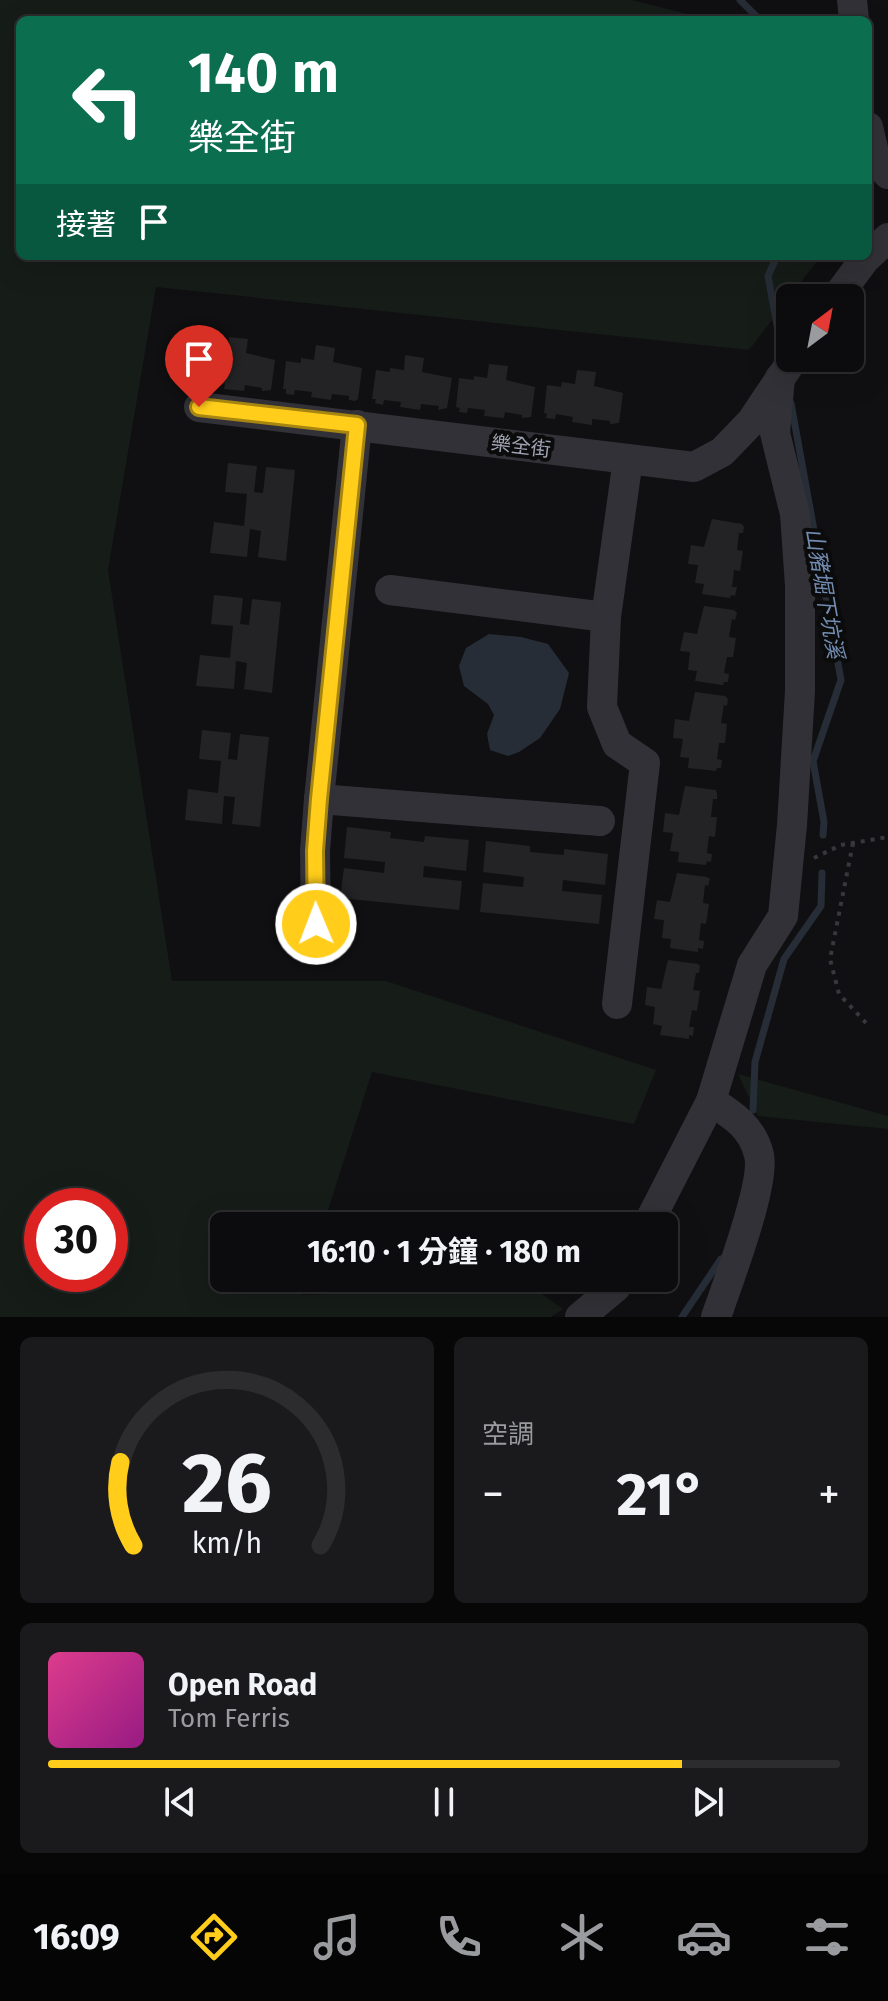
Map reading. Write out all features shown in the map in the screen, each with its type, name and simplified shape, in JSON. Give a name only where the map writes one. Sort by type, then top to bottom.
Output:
[{"type":"street","points":[[872,144],[876,161],[888,174]]},
{"type":"street","points":[[872,253],[888,238]]},
{"type":"street","points":[[846,284],[864,260]]},
{"type":"street","name":"樂全街","points":[[199,407],[694,467],[722,452],[751,422],[784,372]]},
{"type":"street","points":[[654,1212],[711,1101],[752,965],[783,916],[800,691],[800,586],[795,514],[775,433],[786,372]]},
{"type":"street","points":[[316,924],[315,851],[319,799],[357,425]]},
{"type":"street","points":[[617,1004],[645,763],[617,744],[602,707],[606,617],[628,459]]},
{"type":"street","points":[[390,590],[606,617]]},
{"type":"street","points":[[319,799],[600,821]]},
{"type":"street","points":[[711,1101],[739,1119],[755,1142],[760,1158],[758,1183],[716,1317]]},
{"type":"street","points":[[580,1317],[610,1292]]},
{"type":"path","points":[[853,843],[830,959],[839,994],[867,1024]]},
{"type":"shaded area","points":[[0,0],[632,0],[689,16],[16,16],[16,260],[818,260],[800,284],[776,284],[776,315],[749,350],[156,287],[108,570],[172,981],[386,981],[656,1070],[634,1124],[372,1072],[327,1212],[210,1212],[210,1292],[303,1292],[302,1295],[539,1292],[563,1309],[551,1317],[0,1317]]},
{"type":"shaded area","points":[[489,634],[548,644],[569,673],[560,709],[540,738],[508,756],[490,750],[487,734],[494,715],[488,704],[464,686],[459,666],[466,648]]},
{"type":"shaded area","points":[[738,1074],[888,1116],[888,1129],[758,1116]]},
{"type":"building","points":[[229,337],[248,339],[246,353],[275,360],[271,390],[262,391],[262,388],[245,385],[244,391],[224,389],[225,383],[208,381],[207,386],[199,385],[200,381],[196,380],[200,352],[214,354],[214,349],[227,351]]},
{"type":"building","points":[[316,345],[335,348],[333,362],[362,368],[358,399],[349,400],[349,396],[332,394],[331,400],[311,397],[312,392],[295,390],[294,395],[286,394],[286,389],[283,389],[286,361],[301,363],[301,358],[314,360]]},
{"type":"building","points":[[405,355],[424,358],[422,372],[452,378],[447,408],[438,410],[439,406],[421,404],[420,410],[400,407],[401,402],[384,400],[383,405],[375,403],[376,399],[372,399],[376,370],[404,370]]},
{"type":"building","points":[[489,364],[508,366],[506,380],[535,387],[531,417],[522,418],[522,415],[505,412],[504,418],[484,416],[485,410],[468,408],[467,413],[459,412],[460,408],[456,407],[459,378],[487,378]]},
{"type":"building","points":[[577,370],[596,372],[594,386],[623,393],[619,423],[592,419],[592,425],[572,422],[573,417],[556,414],[555,419],[546,418],[547,385],[561,387],[562,382],[575,384]]},
{"type":"building","points":[[228,463],[257,466],[254,492],[263,493],[266,467],[295,470],[286,561],[258,557],[261,531],[250,529],[247,557],[210,553],[214,522],[244,526],[247,494],[225,492]]},
{"type":"building","points":[[712,519],[742,524],[744,527],[743,533],[739,533],[737,550],[743,551],[740,571],[734,570],[732,587],[737,587],[735,596],[731,595],[730,598],[702,594],[704,584],[695,583],[698,565],[688,564],[691,545],[704,547]]},
{"type":"building","points":[[214,595],[243,598],[240,624],[249,625],[252,599],[281,602],[272,693],[244,689],[247,663],[236,661],[234,689],[196,686],[200,655],[230,658],[233,626],[211,624]]},
{"type":"building","points":[[704,606],[737,613],[735,620],[732,619],[729,637],[736,638],[733,657],[727,657],[724,673],[729,674],[728,682],[723,685],[695,681],[697,671],[688,670],[690,652],[680,651],[684,632],[697,634]]},
{"type":"building","points":[[695,692],[728,699],[721,723],[727,724],[725,743],[719,743],[717,759],[722,760],[721,768],[716,771],[688,768],[689,758],[680,757],[683,739],[673,738],[675,719],[689,721]]},
{"type":"building","points":[[202,730],[231,733],[228,759],[237,760],[240,734],[269,737],[260,827],[232,824],[235,797],[224,796],[222,824],[185,820],[188,789],[218,793],[221,761],[199,759]]},
{"type":"building","points":[[685,786],[716,790],[717,793],[717,799],[713,799],[711,817],[717,817],[715,837],[709,836],[707,853],[712,854],[711,862],[707,861],[706,865],[678,862],[679,852],[670,851],[673,833],[663,832],[665,813],[679,815]]},
{"type":"building","points":[[347,827],[391,832],[390,838],[424,842],[425,836],[469,840],[466,871],[424,866],[423,877],[462,881],[459,910],[340,898],[344,868],[384,873],[385,862],[344,858]]},
{"type":"building","points":[[486,841],[530,846],[530,852],[564,855],[564,849],[608,854],[605,885],[563,880],[562,891],[602,895],[599,924],[480,912],[483,883],[523,887],[524,877],[483,872]]},
{"type":"building","points":[[677,873],[710,879],[708,886],[705,885],[703,903],[709,904],[706,924],[701,923],[699,940],[704,941],[703,949],[698,948],[698,952],[670,948],[671,939],[662,938],[664,920],[654,919],[657,900],[670,902]]},
{"type":"building","points":[[668,960],[700,966],[693,990],[700,991],[697,1011],[692,1010],[689,1027],[694,1027],[693,1036],[689,1035],[689,1039],[660,1035],[662,1026],[653,1024],[655,1007],[645,1005],[647,987],[661,989]]},
{"type":"waterway","name":"山豬堀下坑溪","points":[[740,0],[756,16]]},
{"type":"waterway","name":"山豬堀下坑溪","points":[[775,260],[768,276],[776,320]]},
{"type":"waterway","name":"山豬堀下坑溪","points":[[791,403],[841,680],[813,761],[824,822],[823,835]]},
{"type":"waterway","name":"山豬堀下坑溪","points":[[753,1110],[755,1062],[784,959],[821,906],[822,873]]},
{"type":"waterway","name":"山豬堀下坑溪","points":[[682,1317],[721,1259]]},
{"type":"route","points":[[199,407],[357,425],[319,799],[315,851],[316,924]]}]
